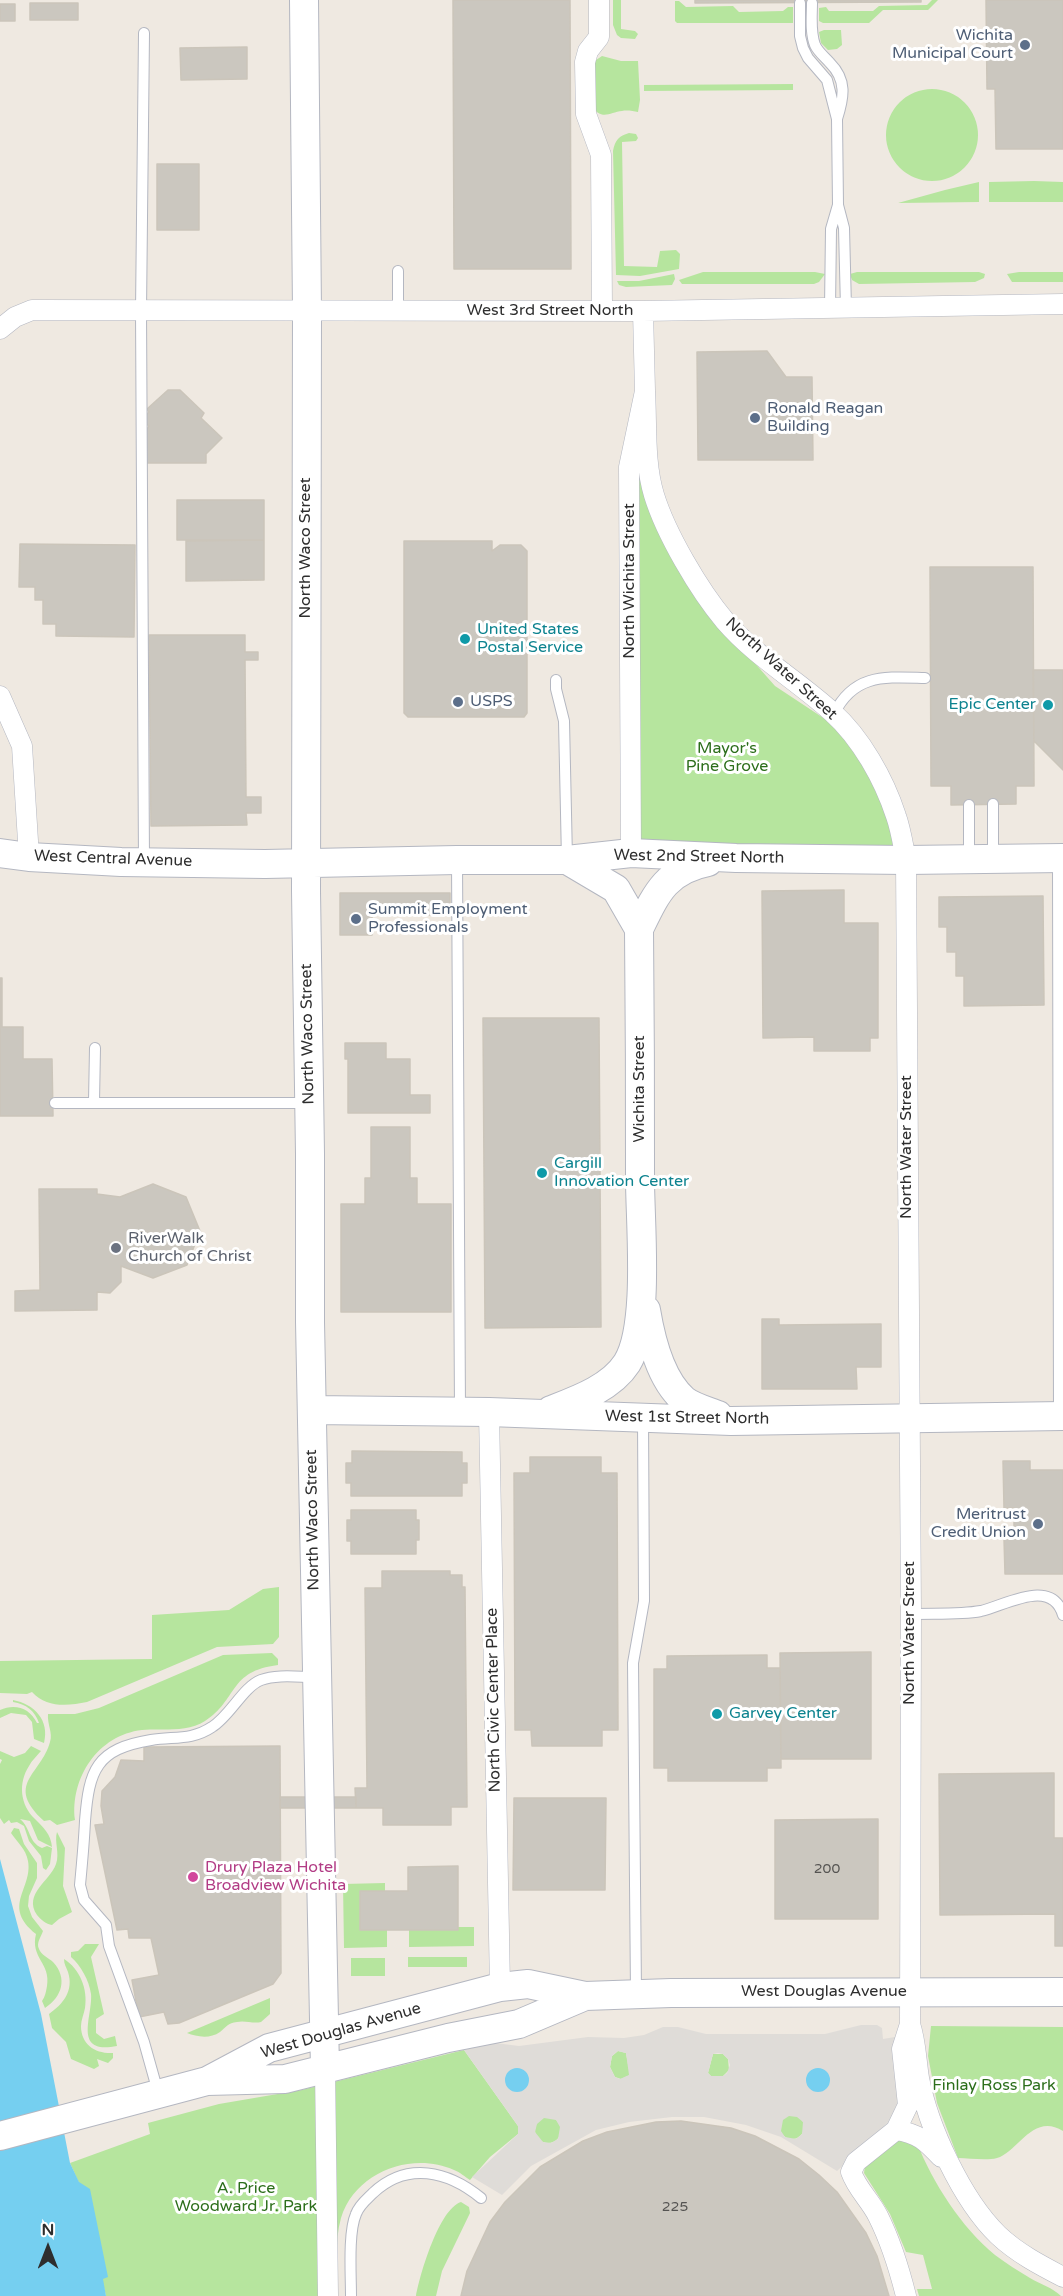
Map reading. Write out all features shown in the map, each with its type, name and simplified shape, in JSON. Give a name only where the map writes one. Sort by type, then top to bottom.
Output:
[{"type":"street","name":"North Waco Street","points":[[299,0],[303,33]]},
{"type":"street","name":"North Waco Street","points":[[304,0],[307,311],[306,864],[315,1677],[325,2069]]},
{"type":"street","points":[[599,0],[599,37],[588,51],[585,62],[586,114],[601,155],[602,311]]},
{"type":"street","name":"West 3rd Street North","points":[[0,329],[15,317],[32,310],[643,311],[1063,304]]},
{"type":"street","name":"North Wichita Street","points":[[631,853],[629,467],[645,391],[643,311]]},
{"type":"street","name":"North Water Street","points":[[645,391],[650,472],[654,495],[691,570],[715,607],[740,636],[834,714],[872,760],[897,816],[906,860],[911,1614],[910,2024]]},
{"type":"street","points":[[0,696],[22,746],[29,857]]},
{"type":"street","name":"West Central Avenue","points":[[0,853],[29,857],[144,862],[227,862]]},
{"type":"street","name":"West 2nd Street North","points":[[227,862],[306,864],[567,860],[631,853],[736,858],[906,860],[1061,858]]},
{"type":"street","points":[[639,929],[659,890],[675,874],[704,862],[736,858]]},
{"type":"street","points":[[567,860],[616,889],[639,929]]},
{"type":"street","name":"Wichita Street","points":[[639,929],[642,1285]]},
{"type":"street","points":[[540,1414],[595,1391],[627,1363],[637,1339],[642,1285]]},
{"type":"street","points":[[642,1285],[651,1337],[660,1363],[672,1386],[685,1401],[731,1421]]},
{"type":"street","name":"West 1st Street North","points":[[312,1410],[489,1412],[731,1421],[1061,1416]]},
{"type":"street","name":"North Civic Center Place","points":[[489,1412],[500,1987]]},
{"type":"street","name":"West Douglas Avenue","points":[[207,2081],[268,2048],[500,1987],[528,1984],[585,1996],[636,1993],[1063,1992]]},
{"type":"street","name":"West Douglas Avenue","points":[[0,2136],[207,2081],[285,2079],[448,2038],[519,2024],[585,1996]]},
{"type":"street","points":[[906,2296],[890,2242],[877,2214],[855,2183],[851,2172],[856,2162],[896,2130],[908,2105],[902,2049],[910,2024]]},
{"type":"street","points":[[910,2024],[916,2042],[919,2079],[937,2134],[954,2172],[974,2206],[998,2235],[1030,2259],[1063,2277]]},
{"type":"street","points":[[325,2069],[328,2296]]},
{"type":"street","points":[[896,2130],[924,2139],[954,2172]]},
{"type":"lane","points":[[800,3],[800,36],[803,48],[808,58],[827,80],[837,119],[838,205],[844,228],[838,308]]},
{"type":"lane","points":[[812,3],[812,34],[815,44],[836,69],[843,86],[844,99],[837,119]]},
{"type":"lane","points":[[144,33],[141,311],[144,862]]},
{"type":"lane","points":[[838,205],[831,229],[838,308]]},
{"type":"lane","points":[[398,271],[398,311]]},
{"type":"lane","points":[[834,714],[849,690],[862,682],[884,678],[925,678]]},
{"type":"lane","points":[[556,680],[564,721],[567,860]]},
{"type":"lane","points":[[981,859],[993,804]]},
{"type":"lane","points":[[969,805],[981,859]]},
{"type":"lane","points":[[1061,858],[1061,1416]]},
{"type":"lane","points":[[457,860],[460,1412]]},
{"type":"lane","points":[[94,1102],[95,1048]]},
{"type":"lane","points":[[55,1102],[309,1103]]},
{"type":"lane","points":[[636,1993],[633,1663],[644,1601],[643,1418]]},
{"type":"lane","points":[[911,1614],[980,1611],[1030,1595],[1048,1596],[1060,1606],[1063,1615]]},
{"type":"lane","points":[[158,2093],[144,2042],[109,1946],[106,1926],[84,1900],[80,1885],[87,1788],[96,1768],[112,1752],[131,1743],[158,1738],[187,1738],[211,1728],[228,1715],[244,1694],[260,1680],[280,1677],[315,1677]]},
{"type":"lane","points":[[351,2296],[352,2230],[356,2214],[364,2201],[381,2186],[397,2176],[429,2173],[457,2180],[481,2198]]},
{"type":"green space","points":[[613,0],[621,0],[621,29],[635,31],[638,34],[635,39],[621,38],[617,35],[613,25]]},
{"type":"green space","points":[[932,0],[938,0],[928,10],[883,10],[869,23],[823,23],[819,21],[819,8],[826,7],[829,11],[873,11],[879,6],[927,5]]},
{"type":"green space","points":[[675,1],[679,1],[686,7],[733,6],[739,12],[783,11],[788,7],[793,7],[793,23],[677,23],[675,21]]},
{"type":"green space","points":[[841,30],[842,45],[837,49],[828,50],[821,43],[819,32]]},
{"type":"green space","points":[[602,56],[621,61],[638,61],[640,100],[638,112],[624,111],[604,115],[594,109],[593,62]]},
{"type":"green space","points":[[793,84],[793,90],[644,91],[644,85]]},
{"type":"green space","points":[[923,89],[941,89],[958,96],[971,109],[978,126],[978,144],[971,161],[958,174],[941,181],[923,181],[906,174],[893,161],[886,144],[886,126],[893,109],[906,96]]},
{"type":"green space","points":[[629,133],[636,134],[638,138],[636,141],[622,142],[624,266],[657,267],[660,251],[676,250],[680,254],[679,269],[640,276],[616,275],[613,151],[618,139]]},
{"type":"green space","points":[[979,182],[979,202],[898,203],[945,190]]},
{"type":"green space","points":[[989,182],[1063,182],[1063,202],[989,202]]},
{"type":"green space","points":[[703,272],[815,272],[825,274],[819,282],[814,284],[682,284],[679,280]]},
{"type":"green space","points":[[857,272],[979,272],[985,274],[984,278],[975,282],[859,284],[852,280],[850,274]]},
{"type":"green space","points":[[1063,272],[1063,282],[1012,282],[1007,274]]},
{"type":"green space","points":[[674,274],[675,279],[672,285],[626,287],[619,285],[617,281],[639,281]]},
{"type":"green space","name":"Mayor's Pine Grove","points":[[631,455],[693,593],[775,686],[831,723],[867,767],[887,810],[895,848],[639,842],[639,519]]},
{"type":"green space","points":[[279,1587],[279,1637],[273,1644],[217,1647],[87,1702],[58,1705],[44,1701],[32,1692],[27,1694],[0,1693],[0,1661],[152,1659],[152,1615],[229,1610],[263,1589]]},
{"type":"green space","points":[[272,1653],[278,1659],[278,1665],[250,1673],[235,1687],[216,1713],[198,1725],[182,1729],[142,1730],[126,1734],[112,1740],[100,1750],[82,1774],[77,1789],[75,1820],[57,1825],[50,1820],[44,1821],[32,1808],[27,1798],[26,1788],[50,1742],[48,1714],[75,1714],[99,1708],[223,1655]]},
{"type":"green space","points":[[13,1700],[28,1705],[39,1714],[45,1727],[44,1743],[34,1739],[32,1722],[26,1715],[11,1713],[0,1718],[0,1710],[16,1707],[26,1710],[39,1723],[29,1709]]},
{"type":"green space","points":[[31,1746],[41,1751],[25,1773],[22,1794],[26,1807],[44,1828],[52,1847],[38,1840],[30,1821],[20,1819],[37,1845],[42,1848],[47,1846],[52,1848],[50,1864],[46,1870],[43,1868],[41,1856],[29,1841],[24,1826],[17,1822],[11,1823],[9,1820],[4,1824],[0,1818],[0,1764],[2,1760],[0,1751],[14,1757],[25,1753]]},
{"type":"green space","points":[[14,1828],[19,1829],[24,1844],[37,1863],[37,1878],[29,1896],[28,1906],[32,1917],[43,1931],[38,1947],[41,1953],[58,1968],[62,1981],[56,1998],[45,2008],[42,2001],[47,1986],[46,1972],[36,1949],[36,1934],[26,1924],[19,1906],[28,1871],[28,1861],[23,1849],[11,1833]]},
{"type":"green space","points":[[57,1832],[65,1848],[63,1886],[72,1912],[52,1925],[37,1915],[33,1901],[35,1894],[56,1864]]},
{"type":"green space","points":[[385,1883],[385,1891],[360,1892],[360,1930],[387,1930],[387,1947],[344,1948],[343,1884]]},
{"type":"green space","points":[[458,1927],[474,1927],[474,1946],[409,1947],[409,1930],[457,1930]]},
{"type":"green space","points":[[85,1944],[99,1944],[91,1957],[104,2014],[96,2019],[96,2033],[104,2039],[115,2036],[117,2046],[94,2045],[90,2039],[88,2022],[91,2003],[90,1989],[84,1974],[71,1957],[71,1952],[78,1951]]},
{"type":"green space","points":[[408,1957],[467,1957],[467,1967],[408,1967]]},
{"type":"green space","points":[[351,1958],[385,1958],[385,1976],[351,1976]]},
{"type":"green space","points":[[64,1959],[74,1968],[84,1987],[86,2001],[81,2026],[84,2038],[95,2050],[113,2053],[113,2058],[108,2063],[97,2059],[99,2066],[94,2069],[71,2059],[66,2042],[52,2028],[49,2014],[63,2001],[70,1985]]},
{"type":"green space","points":[[270,1998],[270,2014],[261,2022],[234,2023],[208,2036],[187,2033]]},
{"type":"green space","name":"Finlay Ross Park","points":[[931,2026],[1063,2027],[1063,2131],[1052,2126],[1043,2126],[1034,2130],[1012,2149],[997,2158],[958,2158],[937,2103],[928,2056]]},
{"type":"green space","name":"A. Price Woodward Jr. Park","points":[[464,2050],[518,2126],[518,2134],[490,2157],[470,2180],[454,2170],[421,2163],[387,2170],[359,2188],[348,2202],[339,2227],[338,2296],[106,2296],[79,2183],[70,2163],[150,2134],[148,2123],[219,2104],[301,2090]]},
{"type":"green space","points":[[618,2051],[626,2053],[630,2075],[621,2079],[615,2077],[610,2067],[612,2056]]},
{"type":"green space","points":[[713,2054],[723,2054],[728,2059],[729,2070],[723,2076],[711,2076],[708,2073]]},
{"type":"green space","points":[[792,2115],[800,2119],[804,2127],[800,2135],[792,2139],[784,2135],[780,2127],[784,2119]]},
{"type":"green space","points":[[548,2117],[557,2121],[561,2130],[557,2139],[548,2143],[539,2139],[535,2130],[539,2121]]},
{"type":"green space","points":[[894,2139],[917,2143],[949,2204],[983,2244],[1012,2267],[1061,2296],[919,2296],[917,2289],[932,2289],[923,2255],[906,2252],[890,2214],[864,2173],[865,2166]]},
{"type":"green space","points":[[461,2202],[469,2207],[470,2213],[442,2271],[436,2296],[416,2296],[426,2258],[438,2229],[453,2207]]},
{"type":"shaded area","points":[[861,2025],[877,2025],[882,2028],[883,2039],[895,2037],[902,2092],[897,2114],[837,2171],[781,2137],[746,2125],[704,2117],[672,2117],[629,2122],[596,2130],[531,2166],[502,2195],[472,2177],[518,2134],[518,2126],[464,2050],[495,2043],[519,2046],[588,2037],[624,2038],[644,2035],[663,2027],[678,2027],[706,2034],[825,2034]],"holes":[[[618,2051],[626,2053],[629,2075],[620,2079],[615,2077],[610,2067],[612,2056]],[[713,2054],[723,2054],[728,2059],[730,2065],[723,2076],[711,2076],[708,2073]],[[789,2116],[797,2117],[803,2122],[802,2134],[796,2139],[785,2137],[781,2131],[783,2120]],[[544,2118],[556,2120],[560,2127],[558,2139],[551,2143],[543,2142],[535,2132],[537,2124]]]},
{"type":"water","points":[[0,1859],[41,2014],[70,2163],[79,2182],[90,2189],[108,2277],[103,2279],[106,2296],[0,2296]]},
{"type":"water","points":[[517,2068],[522,2069],[528,2075],[528,2085],[522,2091],[517,2092],[512,2091],[506,2085],[505,2080],[506,2075],[512,2069]]},
{"type":"water","points":[[818,2068],[827,2071],[830,2080],[827,2089],[818,2092],[809,2089],[806,2080],[809,2071]]},
{"type":"building","points":[[453,0],[570,0],[571,269],[454,269]]},
{"type":"building","points":[[695,0],[921,0],[921,2],[695,3]]},
{"type":"building","name":"Wichita Municipal Court","points":[[986,0],[1063,0],[1063,149],[996,149],[995,89],[987,89]]},
{"type":"building","points":[[30,3],[78,3],[78,20],[30,20]]},
{"type":"building","points":[[0,4],[15,4],[15,21],[0,21]]},
{"type":"building","points":[[247,47],[247,79],[181,80],[180,48]]},
{"type":"building","points":[[157,164],[199,164],[199,230],[157,230]]},
{"type":"building","name":"Ronald Reagan Building","points":[[767,351],[786,377],[812,377],[813,460],[698,460],[697,352]]},
{"type":"building","points":[[168,390],[180,390],[204,413],[201,418],[222,438],[206,454],[206,463],[145,463],[146,431],[149,426],[144,422],[149,412],[147,409]]},
{"type":"building","points":[[177,500],[264,500],[264,540],[177,540]]},
{"type":"building","points":[[264,540],[264,580],[186,581],[186,541]]},
{"type":"building","name":"United States Postal Service","points":[[404,541],[492,541],[492,551],[500,545],[521,545],[527,551],[527,713],[524,717],[408,717],[404,713]]},
{"type":"building","points":[[20,544],[135,545],[134,637],[56,636],[56,624],[43,624],[43,600],[35,600],[35,587],[19,587]]},
{"type":"building","points":[[930,567],[1033,567],[1034,786],[1016,786],[1016,804],[951,805],[951,786],[931,786]]},
{"type":"building","points":[[149,635],[245,635],[245,652],[258,652],[258,660],[245,660],[246,797],[261,797],[261,813],[246,813],[247,825],[151,826]]},
{"type":"building","name":"Epic Center","points":[[1033,670],[1063,670],[1063,770],[1034,741]]},
{"type":"building","points":[[844,890],[844,923],[878,923],[878,1038],[870,1038],[870,1051],[814,1051],[814,1037],[763,1038],[762,891]]},
{"type":"building","points":[[340,893],[450,893],[450,915],[372,915],[372,935],[340,935]]},
{"type":"building","points":[[1043,896],[1044,1005],[964,1006],[964,976],[956,976],[956,952],[947,952],[947,927],[939,927],[939,897]]},
{"type":"building","points":[[0,978],[2,978],[2,1027],[23,1027],[23,1059],[52,1059],[53,1116],[0,1116]]},
{"type":"building","name":"Cargill Innovation Center","points":[[483,1018],[599,1018],[601,1327],[485,1328]]},
{"type":"building","points":[[345,1043],[386,1043],[386,1059],[410,1059],[410,1095],[430,1095],[430,1113],[348,1113],[348,1059],[345,1059]]},
{"type":"building","points":[[371,1127],[410,1127],[410,1178],[417,1178],[417,1204],[451,1204],[451,1312],[341,1312],[341,1204],[365,1204],[365,1178],[371,1178]]},
{"type":"building","name":"RiverWalk Church of Christ","points":[[153,1184],[186,1197],[200,1231],[187,1265],[153,1278],[121,1266],[121,1282],[110,1293],[97,1292],[97,1310],[15,1311],[15,1291],[40,1290],[39,1189],[97,1189],[97,1194],[120,1197]]},
{"type":"building","points":[[762,1319],[779,1319],[779,1325],[881,1324],[881,1367],[856,1367],[857,1389],[762,1389]]},
{"type":"building","points":[[352,1451],[462,1452],[462,1463],[467,1463],[467,1483],[462,1483],[462,1496],[351,1496],[351,1483],[346,1483],[346,1463],[352,1463]]},
{"type":"building","points":[[530,1457],[601,1457],[601,1473],[617,1473],[618,1730],[602,1730],[602,1746],[532,1746],[531,1730],[515,1730],[514,1473],[530,1473]]},
{"type":"building","name":"Meritrust Credit Union","points":[[1003,1461],[1030,1461],[1030,1470],[1063,1470],[1063,1574],[1005,1574],[1004,1539],[1014,1539],[1014,1508],[1004,1508]]},
{"type":"building","points":[[351,1510],[416,1510],[416,1520],[419,1520],[419,1540],[416,1540],[416,1554],[351,1554],[351,1541],[347,1541],[347,1520],[351,1520]]},
{"type":"building","points":[[382,1571],[450,1571],[450,1575],[462,1575],[462,1587],[465,1587],[467,1807],[451,1807],[451,1825],[383,1825],[383,1808],[356,1808],[355,1788],[367,1788],[365,1588],[382,1588]]},
{"type":"building","points":[[871,1652],[871,1759],[781,1759],[780,1653]]},
{"type":"building","name":"Garvey Center","points":[[767,1655],[767,1668],[780,1668],[781,1768],[767,1768],[767,1781],[668,1781],[668,1768],[654,1768],[654,1669],[667,1669],[667,1656]]},
{"type":"building","name":"Drury Plaza Hotel Broadview Wichita","points":[[280,1746],[281,1973],[273,1984],[179,2023],[168,2024],[164,2012],[139,2017],[132,1980],[159,1975],[151,1938],[129,1938],[128,1929],[117,1930],[95,1825],[104,1824],[101,1806],[102,1791],[115,1777],[121,1760],[144,1761],[144,1747]]},
{"type":"building","points":[[1054,1773],[1054,1838],[1063,1838],[1063,1946],[1055,1946],[1055,1914],[940,1915],[939,1774]]},
{"type":"building","points":[[280,1797],[356,1797],[356,1808],[280,1808]]},
{"type":"building","points":[[514,1798],[606,1798],[605,1890],[513,1890]]},
{"type":"building","points":[[878,1819],[878,1919],[775,1919],[775,1820]]},
{"type":"building","points":[[458,1866],[458,1930],[360,1930],[360,1891],[408,1891],[408,1867]]},
{"type":"building","points":[[681,2121],[731,2128],[755,2136],[799,2159],[819,2175],[837,2192],[866,2233],[877,2256],[889,2296],[461,2296],[467,2271],[490,2222],[505,2202],[540,2167],[583,2141],[607,2132],[656,2122]]},
{"type":"place","name":"Wichita Municipal Court","points":[[1025,45]]},
{"type":"place","name":"Ronald Reagan Building","points":[[755,418]]},
{"type":"place","name":"United States Postal Service","points":[[465,639]]},
{"type":"place","name":"USPS","points":[[458,702]]},
{"type":"place","name":"Epic Center","points":[[1048,705]]},
{"type":"place","name":"Summit Employment Professionals","points":[[356,919]]},
{"type":"place","name":"Cargill Innovation Center","points":[[542,1173]]},
{"type":"place","name":"RiverWalk Church of Christ","points":[[116,1248]]},
{"type":"place","name":"Meritrust Credit Union","points":[[1038,1524]]},
{"type":"place","name":"Garvey Center","points":[[717,1714]]},
{"type":"place","name":"Drury Plaza Hotel Broadview Wichita","points":[[193,1877]]}]
